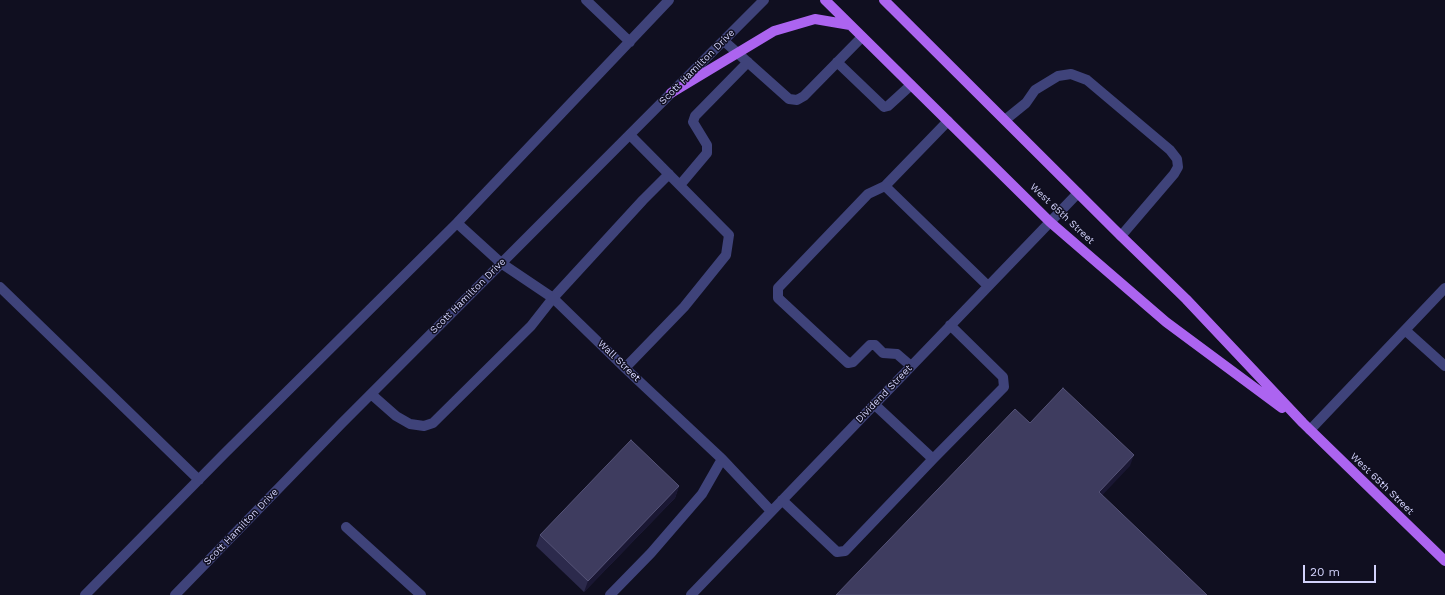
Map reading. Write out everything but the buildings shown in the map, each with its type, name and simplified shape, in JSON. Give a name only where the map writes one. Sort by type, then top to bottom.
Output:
[{"type":"main road","name":"West 65th Street","points":[[825,0],[1050,222],[1166,322],[1306,427]]},
{"type":"main road","name":"West 65th Street","points":[[884,0],[1186,299],[1306,427],[1445,561]]},
{"type":"main road","points":[[671,93],[774,31],[815,19],[850,25]]},
{"type":"street","points":[[586,0],[630,42]]},
{"type":"street","points":[[85,595],[457,223],[669,0]]},
{"type":"street","name":"Scott Hamilton Drive","points":[[175,595],[371,394],[764,0]]},
{"type":"street","points":[[724,40],[789,99],[797,100],[804,96],[862,37]]},
{"type":"street","points":[[680,185],[707,153],[707,145],[693,122],[695,116],[748,62]]},
{"type":"street","points":[[837,62],[884,107],[888,106],[911,85]]},
{"type":"street","points":[[1005,120],[1026,103],[1035,90],[1058,76],[1071,74],[1088,80],[1170,150],[1177,160],[1178,167],[1174,174],[1121,236]]},
{"type":"street","points":[[911,366],[898,354],[883,352],[874,345],[870,344],[853,362],[848,363],[778,298],[778,288],[868,194],[885,186],[948,121]]},
{"type":"street","points":[[625,368],[684,307],[726,255],[729,235],[630,135]]},
{"type":"street","points":[[371,394],[396,416],[410,424],[424,426],[433,423],[522,335],[553,298],[643,200],[669,174]]},
{"type":"street","points":[[885,186],[988,286]]},
{"type":"street","name":"Dividend Street","points":[[691,595],[1078,193]]},
{"type":"street","name":"Wall Street","points":[[457,223],[501,263],[553,298],[722,459],[771,511]]},
{"type":"street","points":[[0,287],[199,480]]},
{"type":"street","points":[[1306,427],[1406,330],[1445,288]]},
{"type":"street","points":[[782,500],[837,552],[845,551],[1004,387],[1003,377],[950,326]]},
{"type":"street","points":[[1406,330],[1445,366]]},
{"type":"street","points":[[874,404],[933,459]]},
{"type":"street","points":[[610,595],[651,553],[702,494],[722,459]]},
{"type":"street","points":[[346,527],[420,595]]}]
